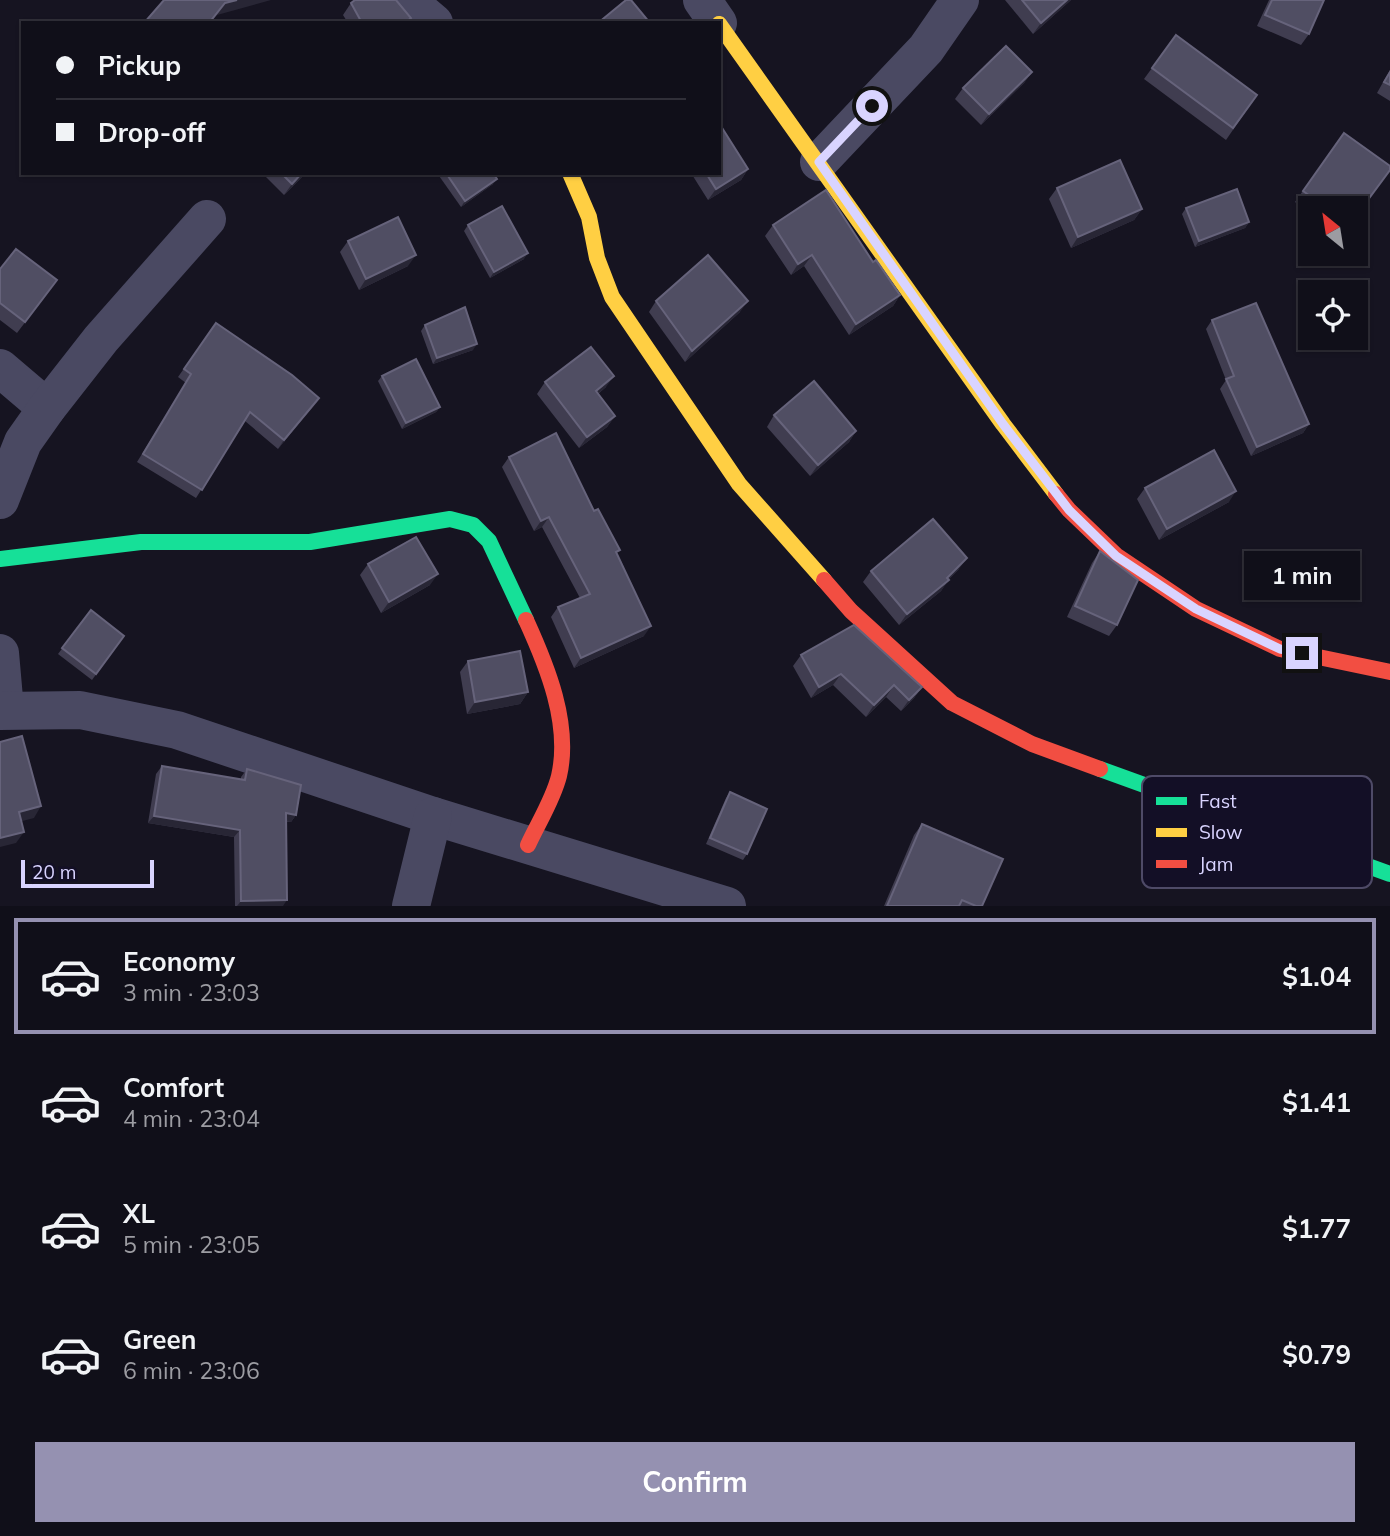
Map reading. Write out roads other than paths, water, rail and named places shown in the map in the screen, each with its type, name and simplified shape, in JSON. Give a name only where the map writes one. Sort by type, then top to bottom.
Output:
[{"type":"street","points":[[407,0],[432,21]]},
{"type":"street","points":[[702,0],[718,21]]},
{"type":"street","points":[[819,162],[926,49],[960,0]]},
{"type":"street","points":[[721,26],[1003,424],[1069,510],[1116,556],[1196,609],[1280,649],[1390,673]]},
{"type":"street","points":[[571,175],[589,218],[597,258],[612,297],[739,484],[851,611],[952,703],[1032,744],[1142,784]]},
{"type":"street","points":[[0,500],[23,442],[47,408],[101,339],[207,219]]},
{"type":"street","points":[[0,368],[47,408]]},
{"type":"street","points":[[0,559],[141,542],[310,542],[450,519],[472,525],[489,541],[550,679],[563,732],[559,774],[528,845]]},
{"type":"street","points":[[0,653],[2,710],[80,710],[177,730],[433,816],[727,906]]},
{"type":"street","points":[[411,906],[433,816]]},
{"type":"street","points":[[1372,867],[1390,874]]}]
